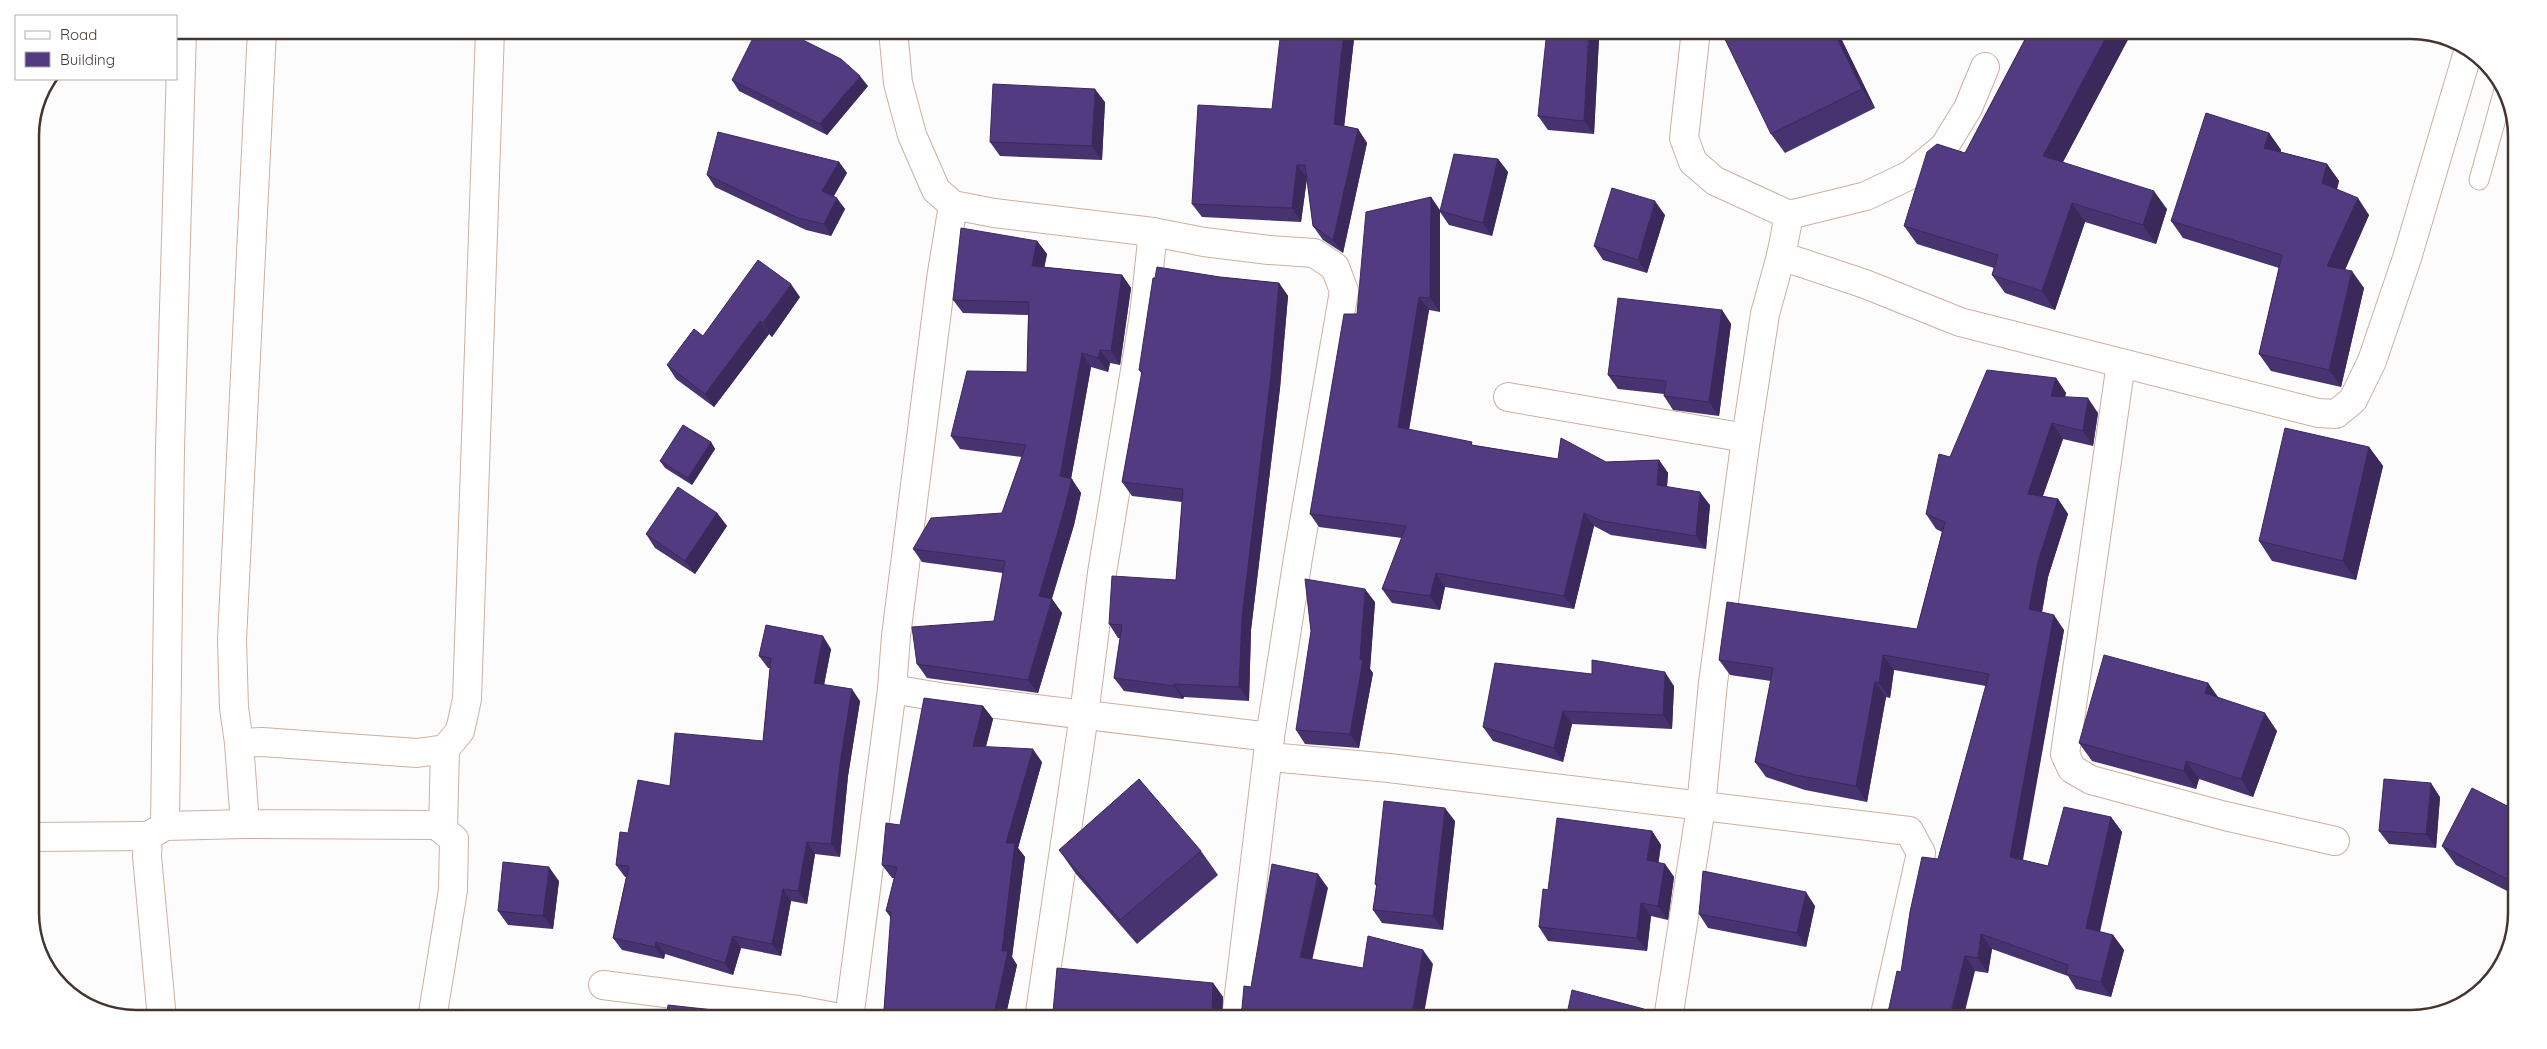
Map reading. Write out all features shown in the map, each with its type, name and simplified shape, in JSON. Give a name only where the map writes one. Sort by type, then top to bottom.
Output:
[{"type":"street","points":[[161,1010],[147,856],[157,831],[182,39]]},
{"type":"street","points":[[245,824],[239,743],[234,708],[232,640],[262,39]]},
{"type":"street","points":[[443,830],[445,749],[460,732],[467,699],[490,39]]},
{"type":"street","points":[[894,39],[898,83],[912,135],[936,190],[953,205],[994,213],[1153,232],[1204,242],[1314,253],[1335,267],[1344,291],[1298,558],[1270,747],[1237,1010]]},
{"type":"street","points":[[1695,39],[1684,138],[1693,162],[1714,181],[1789,216],[1866,196],[1910,175],[1944,147],[1968,108],[1985,67]]},
{"type":"street","points":[[1781,256],[1865,284],[1960,322],[2318,413],[2336,414],[2353,400],[2372,361],[2407,258],[2467,57]]},
{"type":"street","points":[[851,1010],[941,279],[953,205]]},
{"type":"street","points":[[1669,1010],[1701,807],[1713,683],[1746,438],[1765,314],[1781,256],[1789,216]]},
{"type":"street","points":[[1040,1010],[1084,715],[1102,573],[1144,315],[1153,232]]},
{"type":"street","points":[[2121,363],[2065,754],[2072,769],[2091,780],[2225,816],[2335,841]]},
{"type":"street","points":[[1508,397],[1746,438]]},
{"type":"street","points":[[892,689],[1084,715],[1389,768],[1909,831],[1920,852],[1886,1010]]},
{"type":"street","points":[[239,743],[262,742],[417,753],[445,749]]},
{"type":"street","points":[[39,837],[157,831],[245,824],[436,825],[454,839],[453,890],[433,1010]]},
{"type":"street","points":[[603,985],[798,1010]]},
{"type":"lane","points":[[2479,180],[2501,100]]},
{"type":"building","points":[[752,39],[801,39],[841,59],[860,76],[820,124],[732,80]]},
{"type":"building","points":[[1280,39],[1343,39],[1334,124],[1358,129],[1333,240],[1313,226],[1305,165],[1297,165],[1292,208],[1192,204],[1198,105],[1272,109]]},
{"type":"building","points":[[1546,39],[1589,39],[1584,121],[1538,116]]},
{"type":"building","points":[[1725,39],[1837,39],[1862,89],[1771,134]]},
{"type":"building","points":[[2025,39],[2105,39],[2043,156],[2154,191],[2143,225],[2072,203],[2042,291],[1992,275],[1998,255],[1904,226],[1927,152],[1937,144],[1965,153]]},
{"type":"building","points":[[993,84],[1095,89],[1092,146],[990,142]]},
{"type":"building","points":[[2206,113],[2269,133],[2264,148],[2327,164],[2322,183],[2358,198],[2327,266],[2352,271],[2329,370],[2259,354],[2282,255],[2171,221]]},
{"type":"building","points":[[718,132],[839,162],[822,191],[837,198],[824,224],[798,218],[707,175]]},
{"type":"building","points":[[1454,154],[1498,159],[1483,223],[1440,211]]},
{"type":"building","points":[[1612,188],[1655,201],[1638,260],[1594,246]]},
{"type":"building","points":[[1431,197],[1430,298],[1419,297],[1398,427],[1472,442],[1471,445],[1558,459],[1561,438],[1606,462],[1659,460],[1657,485],[1700,492],[1696,536],[1602,521],[1584,513],[1564,596],[1436,573],[1430,596],[1382,589],[1406,526],[1310,514],[1344,314],[1357,314],[1366,212]]},
{"type":"building","points":[[961,228],[1037,241],[1032,266],[1122,275],[1111,351],[1100,350],[1098,358],[1082,353],[1060,476],[1072,479],[1039,596],[1052,599],[1028,680],[917,664],[912,627],[994,621],[1005,561],[913,549],[931,518],[1002,513],[1026,445],[951,436],[967,371],[1027,372],[1029,302],[953,300]]},
{"type":"building","points":[[758,260],[791,284],[763,323],[760,321],[705,394],[667,365],[694,329],[703,336]]},
{"type":"building","points":[[1157,267],[1220,277],[1279,283],[1271,375],[1242,617],[1239,687],[1174,684],[1174,686],[1114,678],[1122,625],[1109,624],[1112,576],[1176,580],[1183,489],[1122,482],[1142,371],[1139,370],[1153,278],[1155,278]]},
{"type":"building","points":[[1618,298],[1722,310],[1709,402],[1664,396],[1666,381],[1608,375]]},
{"type":"building","points":[[1987,370],[2056,378],[2051,396],[2088,398],[2083,431],[2052,423],[2028,494],[2058,499],[2038,562],[2029,609],[2054,615],[2010,857],[2048,866],[2064,807],[2111,817],[2086,928],[2113,935],[2101,982],[2066,974],[2068,965],[1981,934],[1978,958],[1965,956],[1951,1010],[1887,1010],[1897,971],[1901,972],[1910,912],[1922,857],[1938,859],[1989,674],[1883,655],[1879,683],[1875,682],[1856,786],[1795,775],[1755,762],[1773,668],[1719,660],[1727,602],[1917,629],[1945,522],[1926,514],[1939,454],[1950,457]]},
{"type":"building","points":[[683,425],[711,442],[688,478],[660,461]]},
{"type":"building","points":[[2285,428],[2369,447],[2343,561],[2259,541]]},
{"type":"building","points":[[678,487],[717,513],[685,561],[646,534]]},
{"type":"building","points":[[1305,579],[1365,589],[1360,659],[1363,660],[1350,734],[1296,730],[1311,631]]},
{"type":"building","points":[[766,625],[823,636],[814,683],[852,689],[840,764],[831,844],[807,842],[798,891],[783,889],[772,944],[733,936],[725,963],[656,942],[655,947],[613,938],[629,866],[616,865],[620,832],[628,833],[638,780],[670,786],[675,733],[763,741],[771,658],[759,656]]},
{"type":"building","points":[[2104,655],[2208,683],[2205,693],[2265,713],[2241,779],[2186,761],[2184,771],[2079,743]]},
{"type":"building","points":[[1592,660],[1665,672],[1663,715],[1563,711],[1554,748],[1483,727],[1495,663],[1592,674]]},
{"type":"building","points":[[924,698],[983,706],[973,746],[1033,749],[1006,843],[1015,843],[1002,951],[1008,951],[995,1010],[884,1010],[891,912],[886,911],[897,867],[882,865],[886,823],[900,825]]},
{"type":"building","points":[[1139,779],[1201,851],[1120,920],[1059,850]]},
{"type":"building","points":[[2384,779],[2431,783],[2426,834],[2379,831]]},
{"type":"building","points":[[2472,788],[2508,806],[2508,879],[2442,846]]},
{"type":"building","points":[[1384,801],[1445,808],[1433,916],[1373,910]]},
{"type":"building","points":[[1557,818],[1652,831],[1647,860],[1665,864],[1658,906],[1641,903],[1637,938],[1539,927],[1543,889],[1548,890]]},
{"type":"building","points":[[503,862],[549,867],[543,916],[498,911]]},
{"type":"building","points":[[1272,864],[1318,874],[1300,957],[1363,968],[1368,936],[1423,950],[1413,1010],[1241,1010],[1244,986],[1251,987]]},
{"type":"building","points":[[1703,871],[1806,892],[1797,933],[1699,914]]},
{"type":"building","points":[[1057,968],[1213,983],[1212,1010],[1053,1010]]},
{"type":"building","points":[[1572,990],[1644,1010],[1568,1010]]},
{"type":"building","points":[[668,1005],[714,1010],[667,1010]]}]
